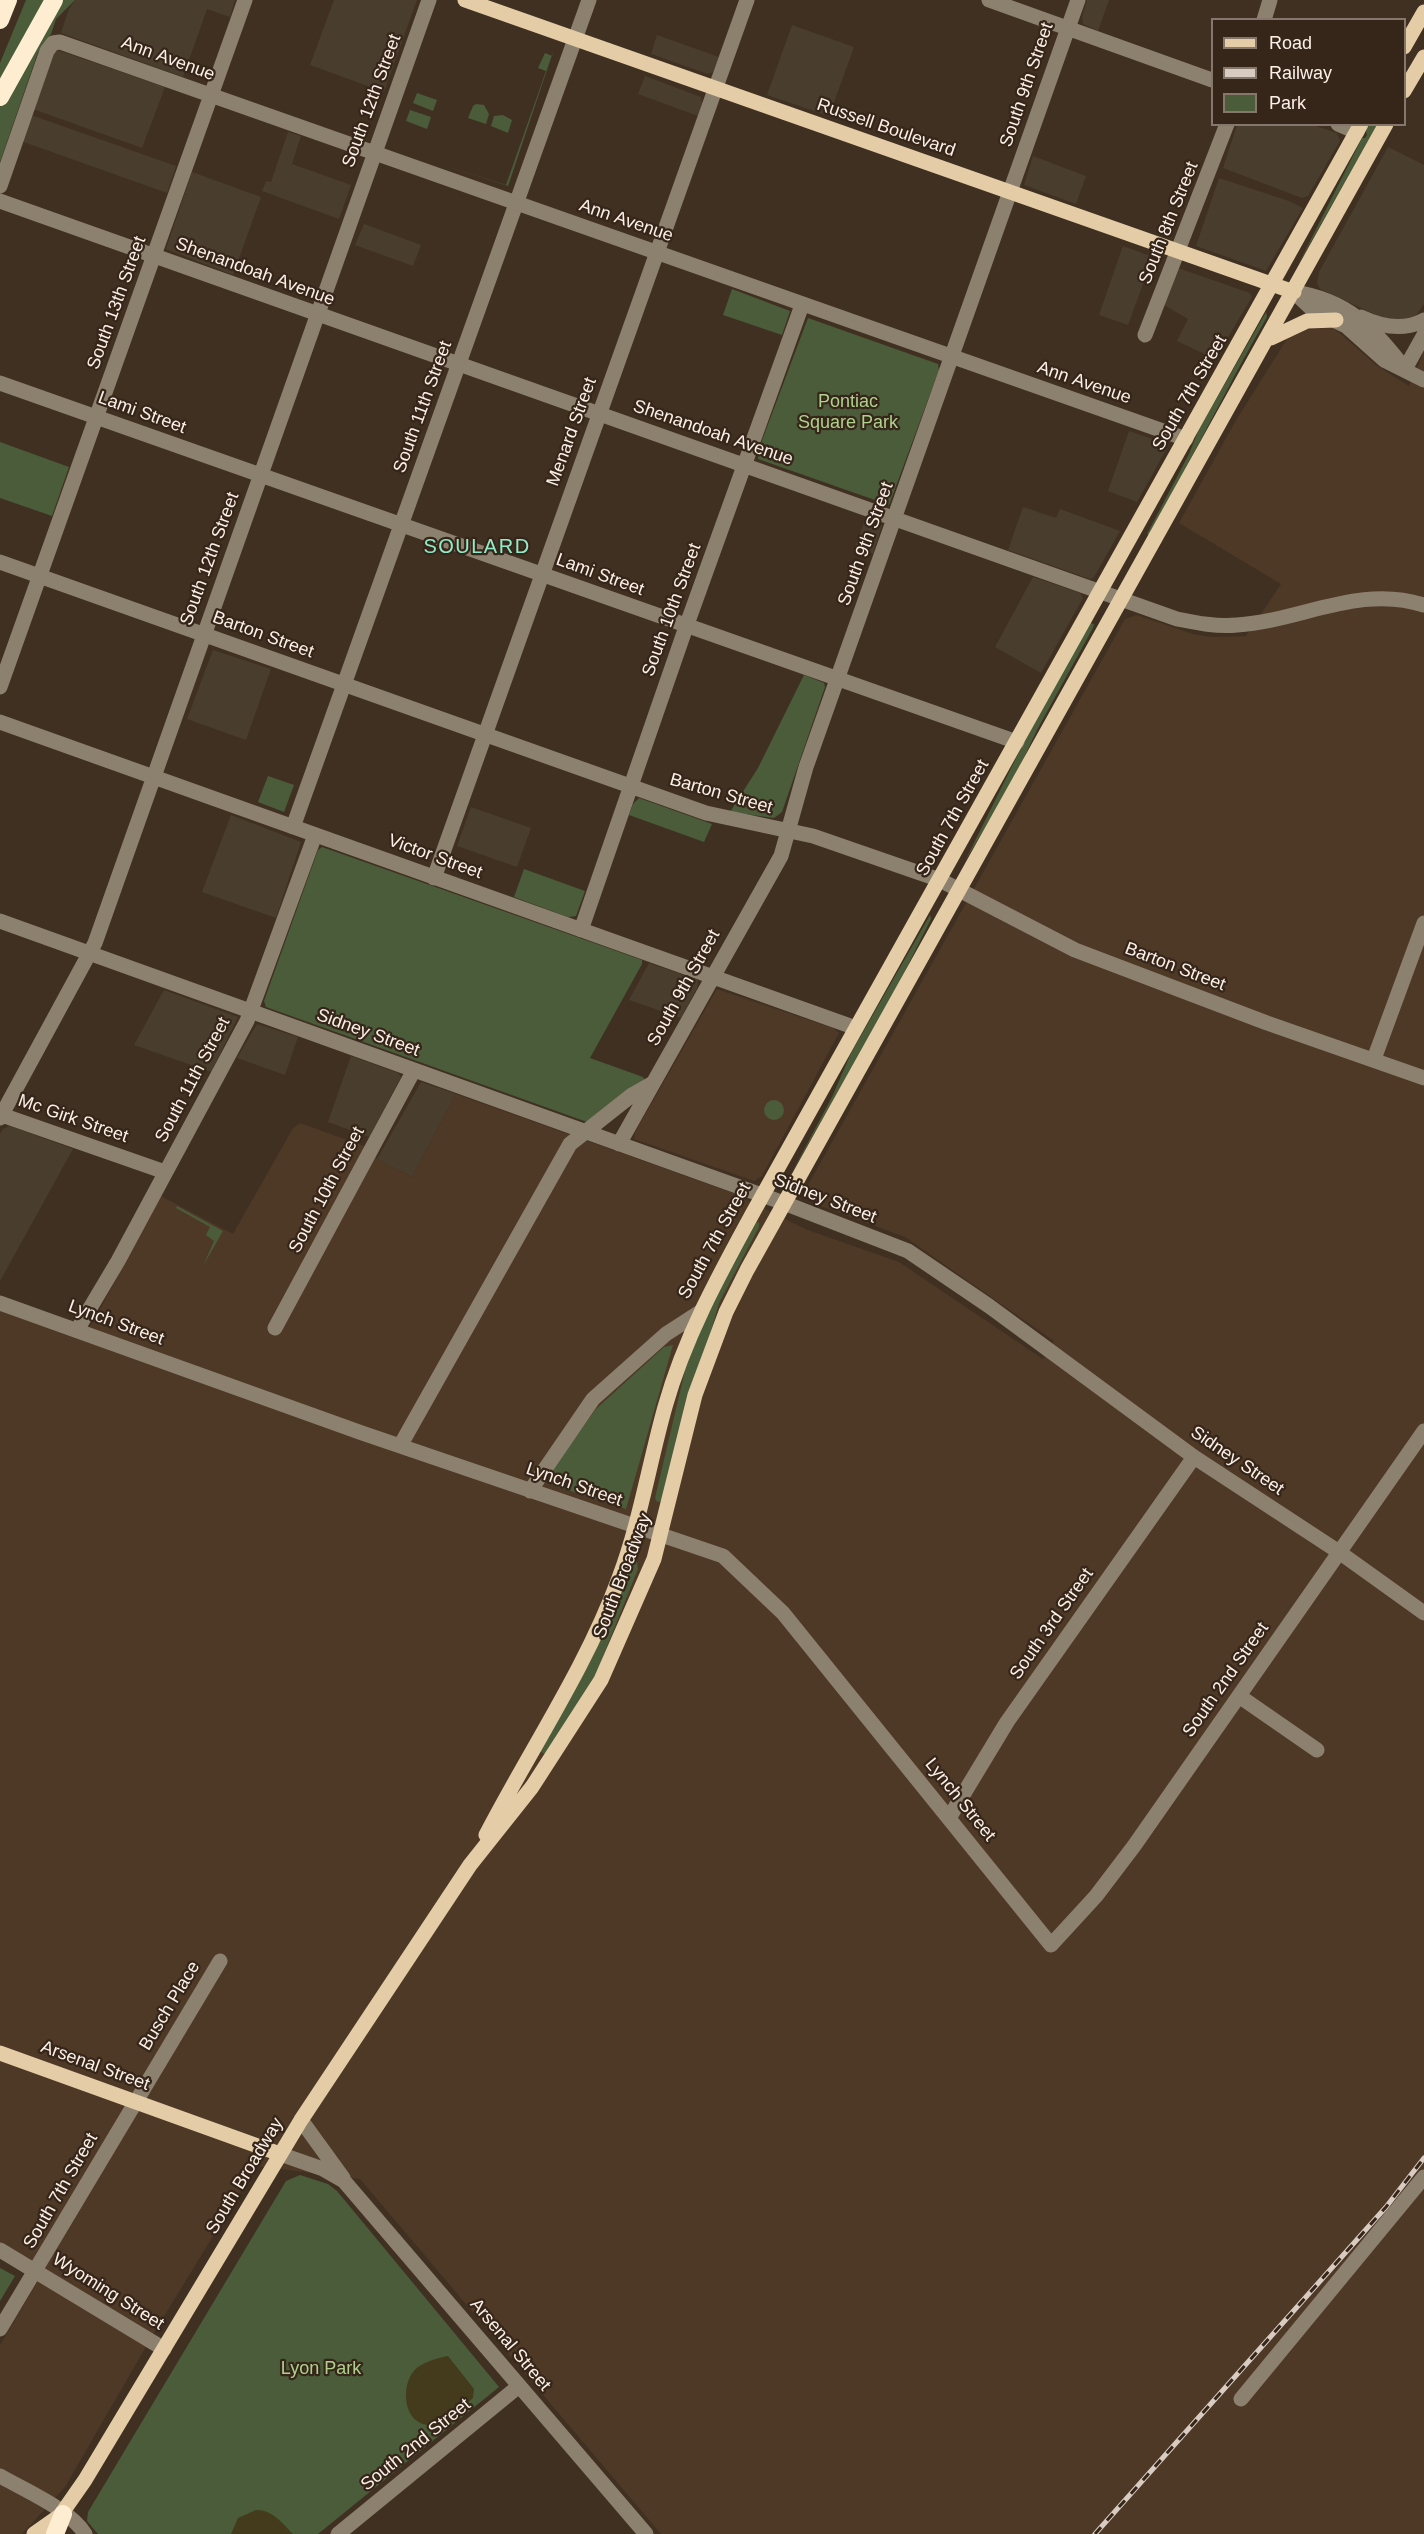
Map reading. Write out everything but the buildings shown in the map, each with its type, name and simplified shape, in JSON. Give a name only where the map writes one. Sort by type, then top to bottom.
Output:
[{"type":"highway","points":[[0,20],[8,0]]},
{"type":"highway","points":[[0,97],[54,0]]},
{"type":"highway","points":[[55,2534],[63,2514]]},
{"type":"main road","name":"Russell Boulevard","points":[[465,0],[1294,292]]},
{"type":"main road","points":[[1406,44],[1424,12]]},
{"type":"main road","points":[[1406,88],[1424,57]]},
{"type":"main road","points":[[784,1203],[1385,126]]},
{"type":"main road","name":"South 7th Street","points":[[700,1312],[856,1028],[1359,128]]},
{"type":"main road","points":[[1268,339],[1283,330],[1307,321],[1336,321]]},
{"type":"main road","name":"South Broadway","points":[[47,2534],[63,2514],[301,2120],[471,1865],[532,1787],[601,1680],[630,1619],[661,1536],[695,1395],[726,1312],[784,1203]]},
{"type":"main road","name":"South Broadway","points":[[471,1865],[595,1634],[619,1580],[636,1527],[665,1406],[700,1312]]},
{"type":"main road","name":"Arsenal Street","points":[[0,2053],[280,2154]]},
{"type":"main road","name":"South Broadway","points":[[34,2534],[63,2514]]},
{"type":"street","name":"South 13th Street","points":[[0,687],[245,0]]},
{"type":"street","name":"South 12th Street","points":[[1,1116],[90,953],[429,0]]},
{"type":"street","name":"South 11th Street","points":[[293,827],[589,0]]},
{"type":"street","name":"Menard Street","points":[[434,878],[747,0]]},
{"type":"street","points":[[989,0],[1211,80]]},
{"type":"street","name":"South 9th Street","points":[[620,1144],[781,856],[806,767],[1078,0]]},
{"type":"street","points":[[1265,18],[1270,0]]},
{"type":"street","name":"Ann Avenue","points":[[0,186],[47,51],[53,43],[60,42],[1186,439]]},
{"type":"street","name":"South 8th Street","points":[[1145,335],[1226,126]]},
{"type":"street","name":"Shenandoah Avenue","points":[[0,201],[1177,619],[1218,625],[1244,625],[1348,602],[1402,598],[1424,605]]},
{"type":"street","name":"Russell Boulevard","points":[[1294,292],[1333,302],[1356,315],[1405,369]]},
{"type":"street","name":"Russell Boulevard","points":[[1294,292],[1313,310],[1354,332],[1384,360],[1424,380]]},
{"type":"street","name":"South 10th Street","points":[[581,930],[686,627],[802,305]]},
{"type":"street","points":[[1356,315],[1371,322],[1400,328],[1414,326],[1424,320]]},
{"type":"street","points":[[1405,369],[1424,335]]},
{"type":"street","name":"Lami Street","points":[[0,383],[1017,742]]},
{"type":"street","name":"Barton Street","points":[[0,562],[721,818],[813,836],[940,880],[1075,950],[1267,1023],[1424,1078]]},
{"type":"street","name":"Victor Street","points":[[0,723],[856,1028]]},
{"type":"street","name":"South 11th Street","points":[[77,1330],[118,1262],[251,1011],[315,835]]},
{"type":"street","name":"Sidney Street","points":[[0,921],[784,1203],[908,1251],[989,1306],[1194,1457],[1339,1552],[1424,1613]]},
{"type":"street","points":[[1374,1059],[1424,924]]},
{"type":"street","name":"South 10th Street","points":[[275,1328],[414,1070]]},
{"type":"street","name":"South 9th Street","points":[[400,1446],[565,1151],[584,1131],[654,1083]]},
{"type":"street","name":"Mc Girk Street","points":[[1,1116],[165,1172]]},
{"type":"street","name":"Lynch Street","points":[[0,1303],[400,1446],[723,1556],[783,1613],[1051,1945]]},
{"type":"street","name":"South 7th Street","points":[[530,1491],[593,1399],[666,1334],[700,1312]]},
{"type":"street","name":"South 2nd Street","points":[[1051,1945],[1096,1896],[1134,1846],[1424,1431]]},
{"type":"street","name":"South 3rd Street","points":[[949,1818],[1007,1722],[1194,1457]]},
{"type":"street","points":[[1239,1696],[1317,1750]]},
{"type":"street","name":"Busch Place","points":[[135,2101],[220,1961]]},
{"type":"street","name":"South 7th Street","points":[[0,2329],[37,2271],[135,2101]]},
{"type":"street","name":"Arsenal Street","points":[[301,2120],[344,2181],[646,2534]]},
{"type":"street","name":"Arsenal Street","points":[[280,2154],[323,2169],[344,2181]]},
{"type":"street","points":[[1241,2399],[1424,2176]]},
{"type":"street","name":"Wyoming Street","points":[[0,2250],[164,2349]]},
{"type":"street","name":"South 2nd Street","points":[[338,2534],[519,2386]]},
{"type":"street","points":[[0,2476],[78,2524],[85,2534]]},
{"type":"shaded area","points":[[75,0],[235,0],[230,17],[207,9],[183,77],[61,33],[69,9]]},
{"type":"shaded area","points":[[334,0],[417,0],[384,92],[310,65]]},
{"type":"shaded area","points":[[1087,0],[1109,0],[1098,31],[1083,24],[1082,17]]},
{"type":"shaded area","points":[[792,25],[854,47],[829,116],[767,95]]},
{"type":"shaded area","points":[[657,35],[719,57],[713,72],[708,74],[651,54]]},
{"type":"shaded area","points":[[57,50],[165,87],[142,148],[33,109],[52,53]]},
{"type":"shaded area","points":[[645,76],[701,97],[702,103],[698,116],[638,94]]},
{"type":"shaded area","points":[[31,115],[176,166],[167,193],[21,141]]},
{"type":"shaded area","points":[[1237,126],[1316,126],[1337,133],[1340,141],[1308,196],[1302,198],[1223,168]]},
{"type":"shaded area","points":[[288,132],[301,136],[292,164],[351,185],[339,219],[262,191],[266,181],[271,182]]},
{"type":"shaded area","points":[[1388,147],[1424,165],[1424,304],[1412,321],[1387,320],[1320,289],[1317,283],[1319,272]]},
{"type":"shaded area","points":[[1033,156],[1086,176],[1076,204],[1024,185]]},
{"type":"shaded area","points":[[192,172],[261,197],[233,275],[166,249]]},
{"type":"shaded area","points":[[1219,178],[1289,201],[1303,208],[1266,271],[1196,246]]},
{"type":"shaded area","points":[[364,224],[421,245],[413,266],[355,245]]},
{"type":"shaded area","points":[[1123,246],[1153,257],[1128,325],[1099,315]]},
{"type":"shaded area","points":[[1178,268],[1250,293],[1252,297],[1215,359],[1177,341],[1188,319],[1164,305]]},
{"type":"shaded area","points":[[1324,325],[1334,328],[1376,365],[1409,386],[1424,352],[1424,2534],[661,2534],[360,2179],[256,2166],[155,2331],[65,2487],[22,2534],[0,2534],[0,2345],[45,2269],[0,2242],[0,1310],[80,1338],[93,1322],[161,1196],[233,1234],[293,1128],[300,1123],[364,1146],[377,1159],[412,1177],[456,1094],[733,1193],[805,1229],[899,1262],[1043,1359],[1054,1341],[905,1237],[810,1201],[807,1193],[808,1185],[1125,619],[1137,615],[1193,634],[1210,637],[1246,636],[1281,584],[1179,523],[1235,422],[1287,339],[1302,328]]},
{"type":"shaded area","points":[[1129,431],[1164,443],[1167,448],[1137,502],[1108,491]]},
{"type":"shaded area","points":[[1023,507],[1056,518],[1060,509],[1120,531],[1094,577],[1090,579],[1008,550]]},
{"type":"shaded area","points":[[866,517],[882,525],[873,554],[855,547]]},
{"type":"shaded area","points":[[1033,577],[1080,593],[1083,598],[1041,673],[995,647]]},
{"type":"shaded area","points":[[213,650],[271,669],[246,740],[187,719]]},
{"type":"shaded area","points":[[471,807],[531,828],[517,867],[457,846]]},
{"type":"shaded area","points":[[231,815],[301,842],[276,918],[202,892]]},
{"type":"shaded area","points":[[649,963],[698,980],[697,988],[681,1018],[629,1000]]},
{"type":"shaded area","points":[[717,989],[833,1028],[839,1033],[762,1176],[754,1181],[634,1139],[635,1132]]},
{"type":"shaded area","points":[[164,990],[238,1017],[211,1072],[134,1045]]},
{"type":"shaded area","points":[[257,1024],[298,1037],[285,1075],[237,1058]]},
{"type":"shaded area","points":[[351,1056],[398,1073],[401,1077],[369,1137],[328,1122]]},
{"type":"shaded area","points":[[421,1082],[456,1094],[412,1177],[377,1159]]},
{"type":"shaded area","points":[[10,1126],[73,1149],[0,1281],[0,1134],[3,1129]]},
{"type":"green space","points":[[26,0],[49,0],[0,89],[0,63]]},
{"type":"green space","points":[[61,0],[75,0],[56,19],[51,34],[38,52],[0,162],[0,107]]},
{"type":"green space","points":[[545,53],[552,56],[508,186],[431,161],[506,185],[546,71],[538,68]]},
{"type":"green space","points":[[417,93],[437,100],[433,111],[413,103]]},
{"type":"green space","points":[[476,104],[484,105],[489,114],[486,124],[468,118]]},
{"type":"green space","points":[[410,110],[431,117],[427,129],[406,121]]},
{"type":"green space","points":[[503,115],[512,120],[508,133],[491,126],[494,116]]},
{"type":"green space","points":[[1368,126],[1376,126],[1298,265],[1362,138],[1367,135]]},
{"type":"green space","points":[[732,289],[790,311],[782,335],[723,315]]},
{"type":"green space","points":[[1266,312],[1267,317],[1164,508],[1149,535],[1147,534],[1189,454],[1199,429]]},
{"type":"green space","name":"Pontiac Square Park","points":[[808,318],[938,364],[939,370],[889,505],[758,459],[758,451]]},
{"type":"green space","points":[[0,442],[69,467],[52,516],[0,498]]},
{"type":"green space","points":[[1090,623],[1094,624],[1093,628],[1037,730],[1011,785],[965,861],[1021,748]]},
{"type":"green space","points":[[804,675],[824,683],[825,687],[782,812],[774,818],[730,812],[758,768]]},
{"type":"green space","points":[[268,776],[294,785],[284,812],[258,802]]},
{"type":"green space","points":[[639,798],[712,824],[704,842],[629,815],[633,804]]},
{"type":"green space","points":[[322,847],[642,960],[642,964],[590,1058],[643,1077],[645,1080],[587,1122],[266,1007],[264,1001],[318,850]]},
{"type":"green space","points":[[524,869],[585,891],[576,916],[568,917],[514,897]]},
{"type":"green space","points":[[930,915],[931,919],[891,999],[791,1174],[832,1097],[851,1053]]},
{"type":"green space","points":[[774,1100],[781,1103],[784,1110],[781,1117],[774,1120],[767,1117],[764,1110],[767,1103]]},
{"type":"green space","points":[[177,1206],[223,1231],[203,1266],[214,1241],[206,1235],[210,1227],[176,1208]]},
{"type":"green space","points":[[759,1222],[759,1227],[719,1303],[663,1501],[657,1502],[655,1498],[687,1362],[710,1308],[756,1223]]},
{"type":"green space","points":[[673,1345],[626,1509],[555,1486],[550,1478],[553,1469],[596,1409],[664,1347]]},
{"type":"green space","points":[[637,1561],[638,1569],[596,1674],[546,1755],[538,1750],[633,1562]]},
{"type":"green space","name":"Lyon Park","points":[[300,2175],[328,2184],[337,2191],[499,2387],[318,2534],[98,2534],[87,2521],[88,2512],[286,2181]]},
{"type":"green space","points":[[0,2268],[15,2276],[0,2301]]},
{"type":"sand","points":[[448,2356],[474,2389],[473,2398],[436,2424],[421,2423],[409,2411],[406,2402],[408,2382],[418,2367]]},
{"type":"sand","points":[[256,2510],[272,2515],[293,2534],[231,2534],[238,2518]]},
{"type":"railway","points":[[1095,2534],[1386,2207],[1424,2158]]},
{"type":"district","name":"SOULARD","points":[[477,547]]}]
